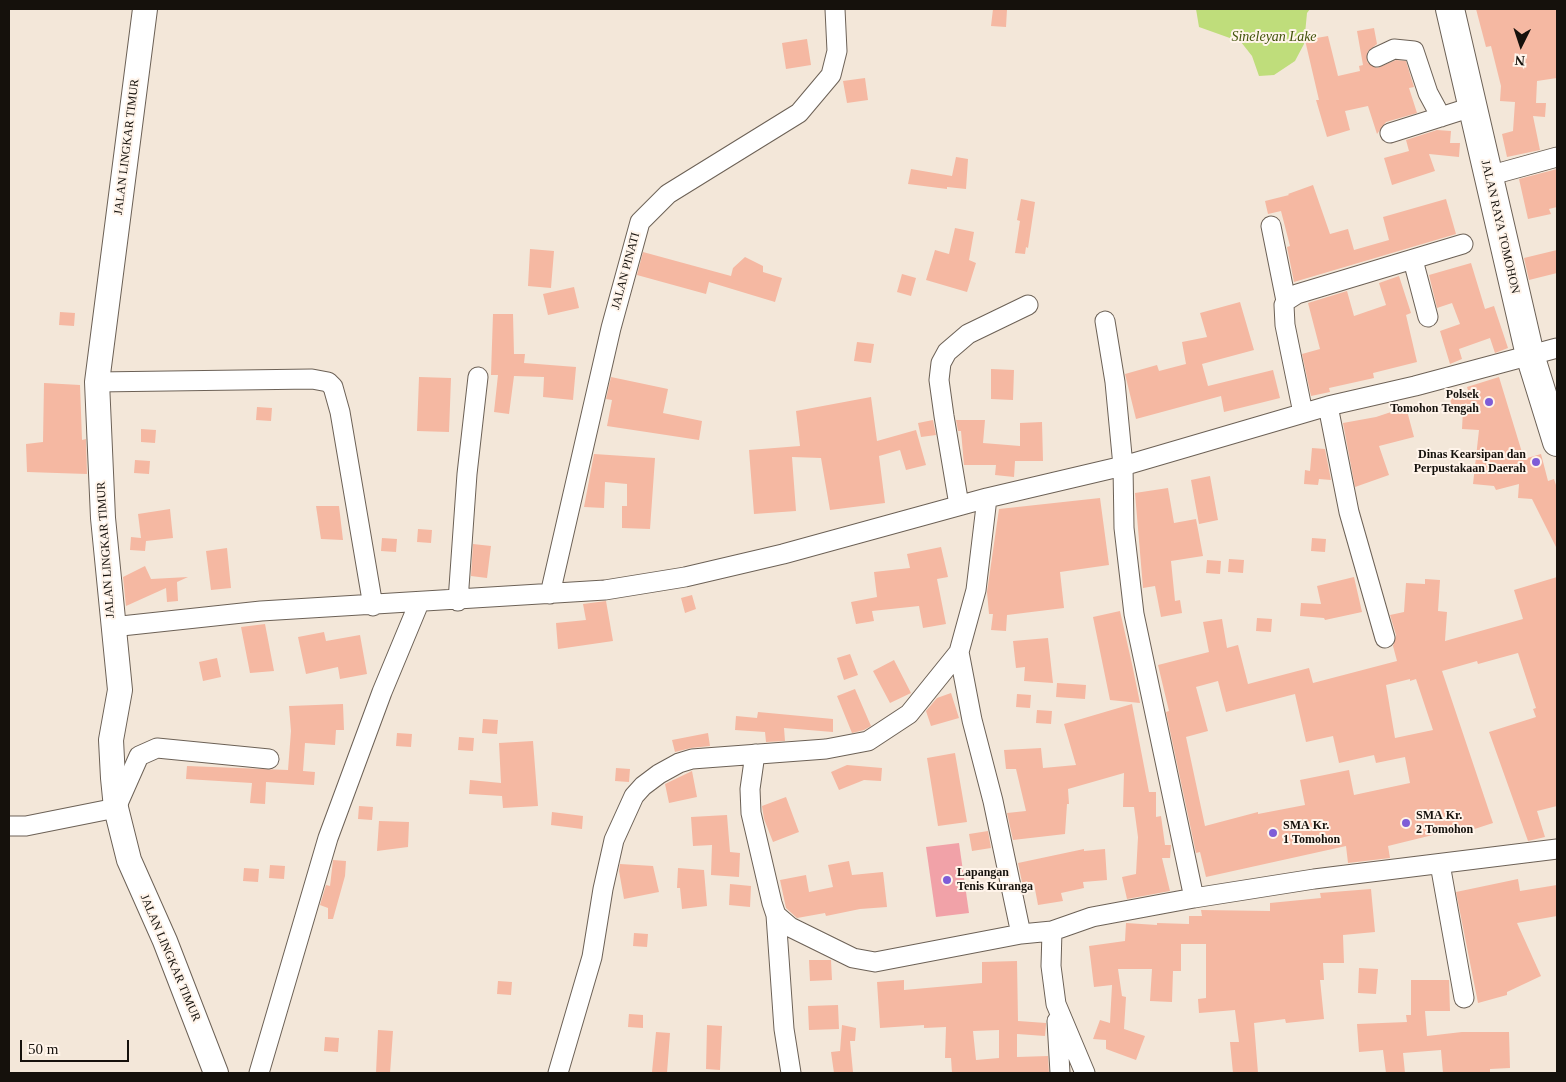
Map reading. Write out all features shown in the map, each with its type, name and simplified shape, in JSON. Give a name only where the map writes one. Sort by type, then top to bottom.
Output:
[{"type":"highway","name":"JALAN RAYA TOMOHON","points":[[1450,9],[1530,355],[1557,442]]},
{"type":"main road","name":"JALAN LINGKAR TIMUR","points":[[145,9],[97,382],[103,518],[112,627],[120,690],[111,740],[116,808],[129,860],[165,941],[216,1073]]},
{"type":"street","name":"JALAN PINATI","points":[[550,594],[611,328],[640,222],[668,194],[798,113],[831,75],[838,51],[835,9]]},
{"type":"street","points":[[1377,57],[1394,49],[1414,51],[1428,94],[1441,117]]},
{"type":"street","points":[[1390,134],[1472,108]]},
{"type":"street","points":[[1488,176],[1557,158]]},
{"type":"street","points":[[1271,226],[1286,301],[1284,305],[1285,325],[1304,413]]},
{"type":"street","points":[[1286,301],[1297,294],[1462,244]]},
{"type":"street","points":[[1413,260],[1428,318]]},
{"type":"street","points":[[959,506],[939,380],[941,363],[947,352],[968,334],[1028,306]]},
{"type":"street","points":[[1106,321],[1115,382],[1123,466],[1124,528],[1134,614],[1194,898]]},
{"type":"street","points":[[112,627],[261,612],[458,601],[605,590],[685,577],[784,554],[986,498],[1123,466],[1328,406],[1557,348]]},
{"type":"street","points":[[458,601],[467,474],[478,377]]},
{"type":"street","points":[[97,382],[312,379],[328,382],[333,387],[340,412],[373,606]]},
{"type":"street","points":[[1328,406],[1349,512],[1385,638]]},
{"type":"street","points":[[558,1073],[592,957],[603,889],[614,840],[634,796],[659,774],[679,763],[755,754],[826,749],[868,742],[909,714],[959,652],[976,590],[986,498]]},
{"type":"street","points":[[259,1073],[328,838],[372,717],[419,603]]},
{"type":"street","points":[[959,652],[972,720],[993,801],[1021,934]]},
{"type":"street","points":[[9,826],[26,826],[116,808],[139,756],[152,749],[168,748],[269,759]]},
{"type":"street","points":[[755,754],[750,789],[751,813],[776,915],[784,1029],[791,1073]]},
{"type":"street","points":[[776,915],[790,927],[826,946],[863,961],[890,960],[1021,934],[1052,931],[1092,916],[1194,898],[1557,849]]},
{"type":"street","points":[[1440,864],[1464,998]]},
{"type":"street","points":[[1052,931],[1052,975],[1056,1004],[1060,1073]]},
{"type":"street","points":[[1056,1004],[1085,1073]]},
{"type":"shaded area","name":"Lapangan Tenis Kuranga","points":[[959,843],[969,913],[936,917],[926,847]]},
{"type":"water","name":"Sineleyan Lake","points":[[1196,9],[1310,9],[1307,13],[1304,44],[1295,61],[1274,75],[1259,76],[1252,56],[1241,42],[1199,27]]},
{"type":"building","points":[[993,9],[1007,9],[1006,27],[991,26]]},
{"type":"building","points":[[1476,9],[1557,9],[1557,78],[1537,81],[1536,103],[1546,103],[1545,117],[1533,116],[1540,150],[1507,157],[1502,134],[1513,131],[1515,102],[1500,101],[1501,86],[1491,46],[1486,47]]},
{"type":"building","points":[[1374,28],[1377,44],[1368,51],[1367,62],[1377,68],[1396,60],[1406,61],[1414,87],[1409,88],[1417,113],[1386,122],[1377,134],[1368,106],[1345,111],[1350,130],[1327,137],[1316,100],[1319,100],[1305,40],[1328,36],[1338,76],[1360,71],[1359,66],[1363,65],[1357,31]]},
{"type":"building","points":[[807,39],[811,65],[786,69],[782,43]]},
{"type":"building","points":[[865,78],[868,100],[847,103],[843,81]]},
{"type":"building","points":[[1437,130],[1451,131],[1450,143],[1460,143],[1459,157],[1429,154],[1435,171],[1392,185],[1384,158],[1409,151],[1406,140]]},
{"type":"building","points":[[956,157],[968,159],[966,189],[947,187],[947,189],[908,184],[911,169],[952,176]]},
{"type":"building","points":[[1557,169],[1557,207],[1549,209],[1551,214],[1528,219],[1519,179]]},
{"type":"building","points":[[1313,185],[1330,234],[1348,229],[1354,250],[1389,240],[1383,217],[1446,199],[1456,234],[1294,282],[1287,247],[1290,246],[1281,211],[1268,214],[1265,201],[1289,195]]},
{"type":"building","points":[[1021,199],[1035,202],[1028,248],[1026,247],[1025,254],[1015,253],[1020,221],[1017,220]]},
{"type":"building","points":[[955,228],[974,232],[969,260],[976,263],[967,292],[926,280],[935,250],[949,254]]},
{"type":"building","points":[[530,249],[554,251],[551,288],[528,286]]},
{"type":"building","points":[[1557,250],[1557,273],[1529,280],[1524,258]]},
{"type":"building","points":[[643,252],[731,276],[733,268],[745,257],[763,266],[763,272],[782,278],[775,302],[709,282],[706,294],[637,275]]},
{"type":"building","points":[[1471,263],[1485,309],[1494,306],[1508,348],[1495,353],[1490,338],[1459,349],[1462,359],[1450,364],[1440,331],[1460,324],[1452,303],[1437,308],[1429,275]]},
{"type":"building","points":[[902,274],[916,278],[911,296],[897,292]]},
{"type":"building","points":[[1399,276],[1411,313],[1406,315],[1417,362],[1373,373],[1374,378],[1329,388],[1330,392],[1311,396],[1302,354],[1320,349],[1308,303],[1347,291],[1354,316],[1386,305],[1379,283]]},
{"type":"building","points":[[574,287],[579,308],[548,315],[543,294]]},
{"type":"building","points":[[1240,302],[1254,350],[1202,364],[1208,386],[1273,370],[1280,398],[1224,412],[1221,396],[1136,419],[1125,374],[1157,365],[1159,371],[1186,364],[1182,342],[1207,337],[1200,313]]},
{"type":"building","points":[[60,312],[75,313],[74,326],[59,325]]},
{"type":"building","points":[[493,314],[513,314],[514,354],[525,354],[524,363],[576,367],[573,400],[543,397],[544,377],[514,376],[509,414],[494,412],[498,375],[491,375]]},
{"type":"building","points":[[857,342],[874,344],[871,363],[854,361]]},
{"type":"building","points":[[991,369],[1014,370],[1013,400],[991,399]]},
{"type":"building","points":[[419,377],[451,378],[449,432],[417,431]]},
{"type":"building","points":[[611,377],[668,389],[663,413],[702,421],[699,440],[607,426],[612,400],[606,399]]},
{"type":"building","points":[[1499,377],[1524,459],[1541,454],[1548,481],[1554,479],[1557,488],[1557,549],[1532,499],[1518,498],[1519,484],[1496,490],[1494,486],[1473,484],[1479,430],[1462,429],[1463,410],[1450,409],[1451,396],[1470,397],[1467,387]]},
{"type":"building","points":[[44,383],[80,385],[82,440],[86,439],[87,474],[27,472],[26,444],[43,442]]},
{"type":"building","points":[[871,397],[877,441],[916,430],[926,465],[906,470],[900,450],[879,456],[885,503],[830,510],[821,458],[792,457],[796,511],[754,514],[749,450],[800,446],[796,411]]},
{"type":"building","points":[[257,407],[272,408],[271,421],[256,420]]},
{"type":"building","points":[[1406,407],[1414,437],[1379,446],[1389,475],[1355,487],[1343,423],[1376,417]]},
{"type":"building","points":[[933,420],[936,435],[921,437],[918,423]]},
{"type":"building","points":[[956,420],[985,420],[983,443],[1020,446],[1020,423],[1042,422],[1043,461],[1015,461],[1014,477],[995,475],[996,465],[964,465],[961,431],[958,431]]},
{"type":"building","points":[[141,429],[156,430],[155,443],[141,442]]},
{"type":"building","points":[[1312,448],[1325,449],[1331,480],[1319,479],[1318,485],[1304,484],[1305,470],[1310,471]]},
{"type":"building","points":[[594,454],[655,458],[650,529],[622,528],[622,506],[627,506],[627,484],[605,482],[604,508],[584,507]]},
{"type":"building","points":[[135,460],[150,461],[149,474],[134,473]]},
{"type":"building","points":[[1210,476],[1218,520],[1199,524],[1191,480]]},
{"type":"building","points":[[1168,488],[1174,523],[1196,519],[1203,556],[1171,561],[1175,601],[1180,600],[1182,613],[1161,617],[1155,586],[1143,588],[1135,493]]},
{"type":"building","points":[[1100,498],[1109,565],[1060,572],[1064,608],[1007,615],[1006,631],[991,630],[993,614],[989,614],[987,592],[999,509]]},
{"type":"building","points":[[316,506],[339,506],[343,540],[321,539]]},
{"type":"building","points":[[170,509],[173,538],[146,541],[145,551],[130,550],[131,537],[141,538],[138,514]]},
{"type":"building","points":[[418,529],[432,530],[431,543],[417,542]]},
{"type":"building","points":[[382,538],[397,539],[396,552],[381,551]]},
{"type":"building","points":[[1312,538],[1326,539],[1325,552],[1311,551]]},
{"type":"building","points":[[473,544],[491,546],[487,578],[471,576]]},
{"type":"building","points":[[941,547],[948,577],[937,579],[946,624],[923,628],[919,606],[872,611],[874,621],[856,624],[851,602],[877,597],[874,572],[910,568],[907,554]]},
{"type":"building","points":[[227,548],[231,588],[211,590],[206,551]]},
{"type":"building","points":[[1229,559],[1244,560],[1243,573],[1228,572]]},
{"type":"building","points":[[1207,560],[1221,561],[1220,574],[1206,573]]},
{"type":"building","points":[[145,566],[151,579],[188,577],[177,582],[178,601],[167,602],[166,588],[126,606],[123,577]]},
{"type":"building","points":[[1354,577],[1362,612],[1325,620],[1324,618],[1300,616],[1301,603],[1321,604],[1317,586]]},
{"type":"building","points":[[1557,577],[1557,806],[1537,811],[1545,837],[1528,841],[1489,732],[1536,717],[1533,709],[1536,708],[1518,653],[1478,664],[1477,661],[1442,671],[1493,823],[1459,834],[1457,829],[1388,846],[1390,858],[1348,863],[1346,846],[1206,877],[1200,852],[1196,853],[1166,712],[1169,711],[1158,665],[1209,652],[1203,622],[1222,619],[1227,648],[1238,645],[1248,684],[1309,668],[1313,683],[1397,661],[1393,646],[1396,635],[1390,615],[1404,612],[1406,583],[1425,584],[1425,579],[1440,580],[1438,611],[1447,612],[1445,641],[1523,619],[1514,590]],"holes":[[[1410,679],[1410,681],[1416,679],[1433,730],[1395,738],[1386,685]],[[1218,681],[1226,712],[1295,694],[1306,742],[1333,736],[1339,763],[1374,755],[1376,763],[1405,757],[1410,783],[1354,795],[1349,770],[1300,780],[1305,805],[1258,814],[1258,812],[1205,826],[1186,737],[1208,731],[1196,687]]]},
{"type":"building","points":[[692,595],[696,609],[685,613],[681,598]]},
{"type":"building","points":[[606,601],[613,641],[558,649],[556,623],[586,620],[583,604]]},
{"type":"building","points":[[1120,611],[1140,703],[1110,700],[1093,617]]},
{"type":"building","points":[[1257,618],[1272,619],[1271,632],[1256,631]]},
{"type":"building","points":[[265,624],[274,671],[250,673],[241,627]]},
{"type":"building","points":[[324,632],[326,641],[360,635],[367,674],[340,679],[338,667],[306,674],[298,637]]},
{"type":"building","points":[[1048,638],[1053,683],[1024,681],[1025,667],[1016,668],[1013,641]]},
{"type":"building","points":[[850,654],[858,675],[844,680],[837,658]]},
{"type":"building","points":[[217,658],[221,677],[203,681],[199,662]]},
{"type":"building","points":[[894,660],[911,693],[890,703],[873,671]]},
{"type":"building","points":[[1057,683],[1086,685],[1085,699],[1056,697]]},
{"type":"building","points":[[855,689],[871,726],[852,733],[837,696]]},
{"type":"building","points":[[951,693],[959,718],[931,726],[926,711],[937,698]]},
{"type":"building","points":[[1017,694],[1031,695],[1030,708],[1016,707]]},
{"type":"building","points":[[343,704],[344,730],[336,730],[335,745],[305,743],[303,771],[315,772],[314,785],[266,782],[265,804],[250,803],[252,783],[186,779],[187,766],[288,770],[291,731],[289,706]]},
{"type":"building","points":[[1132,704],[1149,792],[1156,792],[1156,817],[1161,816],[1165,845],[1171,845],[1170,858],[1162,858],[1170,891],[1127,899],[1122,877],[1136,874],[1138,837],[1134,807],[1123,807],[1124,773],[1068,789],[1069,804],[1067,804],[1065,834],[1013,840],[1007,813],[1026,811],[1016,769],[1006,769],[1004,750],[1041,748],[1043,768],[1076,765],[1064,724]]},
{"type":"building","points":[[1037,710],[1052,711],[1051,724],[1036,723]]},
{"type":"building","points":[[758,712],[833,719],[833,732],[784,728],[785,741],[766,742],[765,732],[735,730],[736,716],[757,718]]},
{"type":"building","points":[[483,719],[498,720],[497,734],[482,733]]},
{"type":"building","points":[[397,733],[412,734],[411,747],[396,746]]},
{"type":"building","points":[[708,733],[710,746],[675,752],[672,740]]},
{"type":"building","points":[[459,737],[474,738],[473,751],[458,750]]},
{"type":"building","points":[[533,741],[538,806],[503,808],[502,796],[469,794],[470,780],[501,783],[499,743]]},
{"type":"building","points":[[955,753],[967,822],[938,826],[927,758]]},
{"type":"building","points":[[847,765],[882,768],[881,781],[864,780],[839,790],[831,772]]},
{"type":"building","points":[[616,768],[630,769],[629,782],[615,781]]},
{"type":"building","points":[[692,771],[697,797],[669,803],[665,784]]},
{"type":"building","points":[[786,797],[799,832],[773,842],[764,819],[762,806]]},
{"type":"building","points":[[359,806],[373,807],[372,820],[358,819]]},
{"type":"building","points":[[552,812],[583,816],[582,829],[551,825]]},
{"type":"building","points":[[727,815],[730,852],[740,853],[739,877],[711,875],[712,845],[693,846],[691,817]]},
{"type":"building","points":[[379,821],[409,822],[408,847],[377,851]]},
{"type":"building","points":[[988,831],[991,848],[972,851],[969,834]]},
{"type":"building","points":[[1084,849],[1084,851],[1105,849],[1107,880],[1083,882],[1084,888],[1061,893],[1063,901],[1038,905],[1034,884],[1023,887],[1018,863]]},
{"type":"building","points":[[333,860],[346,861],[345,876],[333,919],[328,919],[328,908],[320,905],[326,885],[330,886]]},
{"type":"building","points":[[849,861],[852,875],[883,872],[887,907],[860,909],[826,916],[825,913],[797,918],[786,908],[780,880],[806,875],[809,892],[833,887],[828,865]]},
{"type":"building","points":[[620,864],[653,866],[659,892],[624,899],[619,871]]},
{"type":"building","points":[[270,865],[285,866],[284,879],[269,878]]},
{"type":"building","points":[[244,868],[259,869],[258,882],[243,881]]},
{"type":"building","points":[[678,868],[704,870],[707,906],[682,909],[680,888],[677,888]]},
{"type":"building","points":[[1518,879],[1520,891],[1557,885],[1557,916],[1517,923],[1541,976],[1507,992],[1507,995],[1478,1003],[1456,892]]},
{"type":"building","points":[[730,884],[751,886],[750,907],[729,905]]},
{"type":"building","points":[[1371,889],[1375,932],[1343,935],[1344,963],[1323,963],[1324,980],[1320,980],[1324,1019],[1286,1023],[1285,1019],[1254,1023],[1258,1073],[1233,1073],[1230,1042],[1239,1042],[1235,1010],[1199,1013],[1198,999],[1206,998],[1206,944],[1181,944],[1181,971],[1173,971],[1172,1002],[1150,1001],[1152,969],[1118,969],[1122,996],[1126,997],[1124,1029],[1145,1036],[1136,1060],[1106,1049],[1106,1040],[1093,1039],[1100,1020],[1110,1023],[1112,985],[1094,987],[1089,946],[1125,941],[1126,923],[1157,925],[1157,923],[1189,924],[1189,916],[1202,916],[1201,910],[1270,911],[1270,903],[1321,898],[1320,893]]},
{"type":"building","points":[[634,933],[648,934],[647,947],[633,946]]},
{"type":"building","points":[[809,960],[831,960],[832,980],[810,981]]},
{"type":"building","points":[[1017,961],[1018,1021],[1046,1023],[1046,1025],[1045,1036],[1017,1034],[1017,1057],[1048,1056],[1049,1073],[952,1073],[951,1058],[945,1058],[946,1027],[924,1028],[924,1025],[880,1028],[877,982],[904,980],[904,990],[982,983],[982,962]],"holes":[[[999,1030],[999,1058],[976,1060],[973,1031]]]},
{"type":"building","points":[[1359,968],[1378,969],[1376,994],[1358,993]]},
{"type":"building","points":[[1411,980],[1449,980],[1450,1011],[1425,1011],[1427,1036],[1462,1032],[1509,1032],[1510,1068],[1490,1069],[1490,1073],[1443,1073],[1441,1050],[1403,1053],[1405,1073],[1386,1073],[1383,1050],[1359,1052],[1357,1024],[1407,1022],[1406,1015],[1411,1015]]},
{"type":"building","points":[[498,981],[512,982],[511,995],[497,994]]},
{"type":"building","points":[[838,1005],[839,1029],[809,1030],[808,1006]]},
{"type":"building","points":[[629,1014],[643,1015],[643,1028],[628,1027]]},
{"type":"building","points":[[707,1025],[722,1026],[720,1070],[706,1069]]},
{"type":"building","points":[[842,1025],[856,1028],[855,1041],[850,1041],[853,1072],[834,1073],[831,1052],[840,1051]]},
{"type":"building","points":[[378,1030],[393,1031],[390,1073],[376,1073]]},
{"type":"building","points":[[656,1032],[670,1033],[667,1073],[652,1072]]},
{"type":"building","points":[[325,1037],[339,1038],[338,1052],[324,1051]]},
{"type":"place","name":"Polsek Tomohon Tengah","points":[[1489,402]]},
{"type":"place","name":"Dinas Kearsipan dan Perpustakaan Daerah","points":[[1536,462]]},
{"type":"place","name":"SMA Kr. 2 Tomohon","points":[[1406,823]]},
{"type":"place","name":"SMA Kr. 1 Tomohon","points":[[1273,833]]},
{"type":"place","name":"Lapangan Tenis Kuranga","points":[[947,880]]}]
